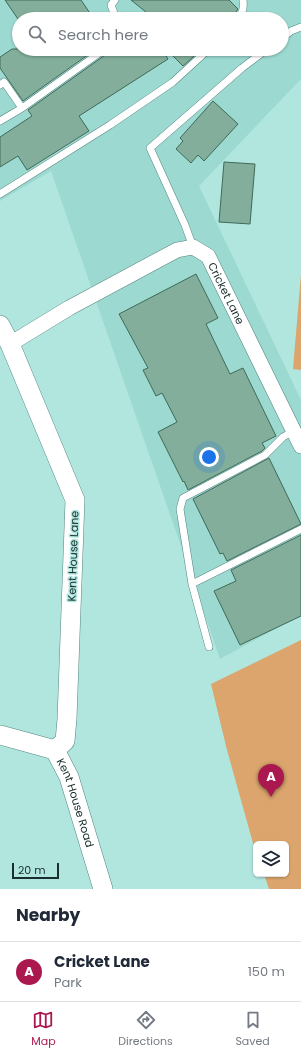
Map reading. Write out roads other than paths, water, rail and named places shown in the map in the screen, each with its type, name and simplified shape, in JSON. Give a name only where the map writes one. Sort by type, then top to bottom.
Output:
[{"type":"street","points":[[10,344],[69,308],[177,250],[193,247]]},
{"type":"street","name":"Cricket Lane","points":[[193,247],[208,256],[301,446]]},
{"type":"street","name":"Kent House Lane","points":[[0,324],[10,344],[75,500],[66,741],[55,750]]},
{"type":"street","name":"Kent House Road","points":[[0,735],[55,750],[69,777],[81,811],[103,889]]},
{"type":"lane","points":[[114,12],[111,5],[115,0]]},
{"type":"lane","points":[[242,12],[244,5],[243,0]]},
{"type":"lane","points":[[289,33],[301,27]]},
{"type":"lane","points":[[0,121],[22,108],[95,56]]},
{"type":"lane","points":[[0,194],[110,125],[173,82],[201,56]]},
{"type":"lane","points":[[193,247],[150,148],[258,56]]},
{"type":"lane","points":[[0,85],[4,82],[22,108]]},
{"type":"lane","points":[[209,647],[192,584],[180,509],[183,498],[265,455],[283,436],[294,431]]},
{"type":"lane","points":[[192,584],[301,529]]},
{"type":"place","name":"Cricket Lane","points":[[271,797]]}]
